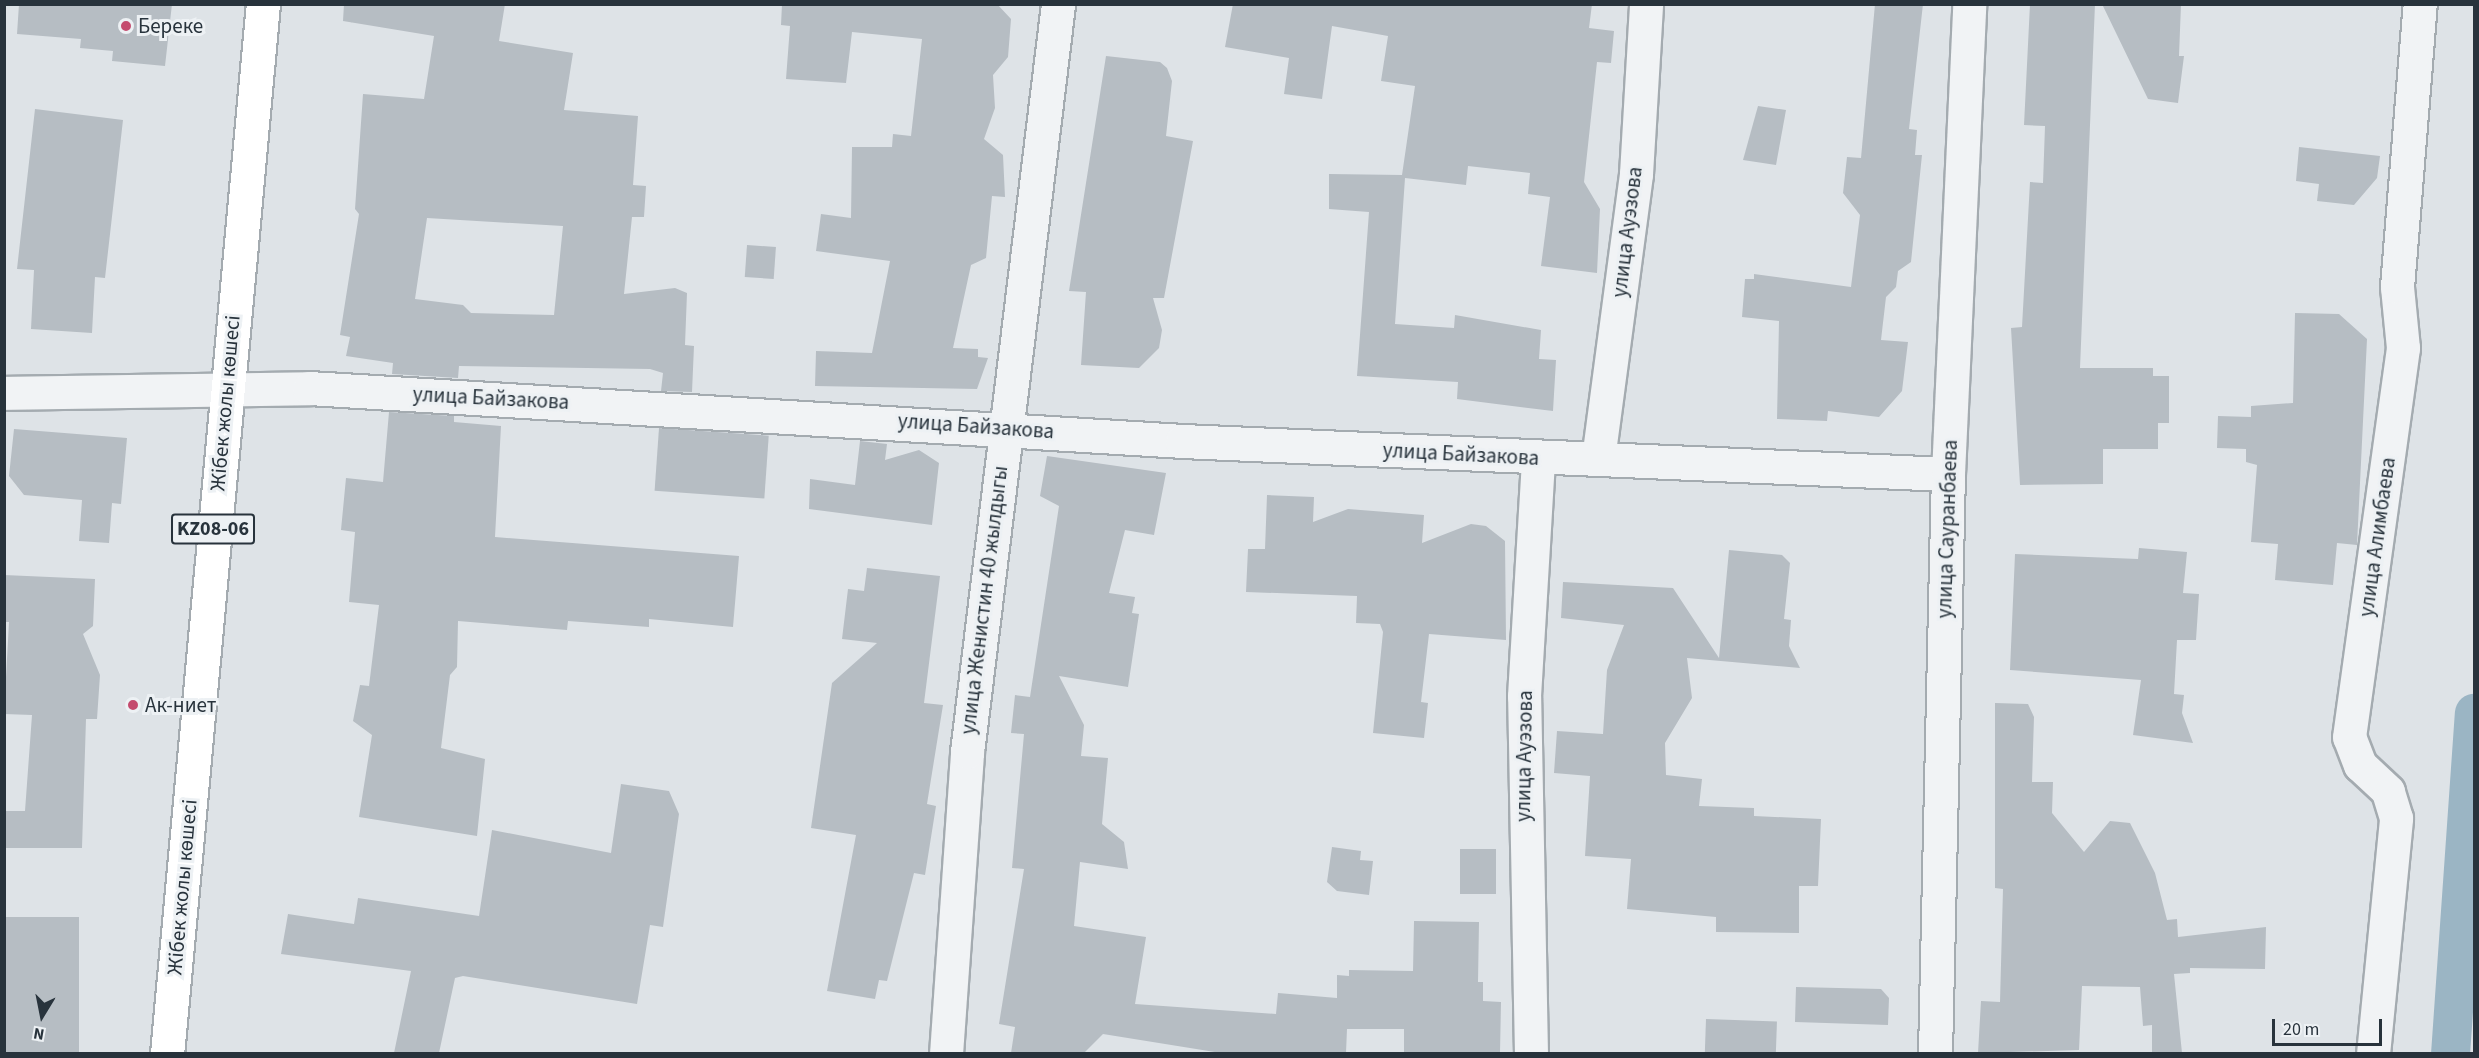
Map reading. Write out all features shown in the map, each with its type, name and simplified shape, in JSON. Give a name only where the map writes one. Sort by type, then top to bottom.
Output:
[{"type":"highway","name":"Жібек жолы көшесі","points":[[167,1053],[226,386],[263,4]]},
{"type":"street","name":"улица Женистин 40 жылдыгы","points":[[946,1053],[967,752],[1004,426],[1058,4]]},
{"type":"street","name":"улица Ауэзова","points":[[1598,459],[1636,174],[1646,4]]},
{"type":"street","name":"улица Сауранбаева","points":[[1935,1053],[1948,474],[1969,4]]},
{"type":"street","name":"улица Алимбаева","points":[[2373,1053],[2396,818],[2388,791],[2360,765],[2349,737],[2403,348],[2397,287],[2420,4]]},
{"type":"street","name":"улица Байзакова","points":[[4,393],[113,395],[226,386],[1004,426],[1538,459],[1598,459],[1948,474]]},
{"type":"street","name":"улица Ауэзова","points":[[1531,1053],[1524,696],[1538,459]]},
{"type":"building","name":"Береке","points":[[19,4],[172,4],[165,66],[112,61],[113,51],[80,48],[81,39],[17,34]]},
{"type":"building","points":[[344,4],[505,4],[499,41],[573,53],[564,110],[638,116],[633,185],[646,186],[644,217],[632,217],[624,294],[675,288],[687,293],[685,345],[694,346],[692,392],[661,391],[663,373],[650,369],[459,366],[458,378],[392,374],[393,363],[346,356],[350,337],[340,335],[359,214],[355,209],[363,94],[424,99],[434,36],[343,21]],"holes":[[[427,218],[563,226],[554,315],[471,313],[463,305],[415,299]]]},
{"type":"building","points":[[782,4],[997,4],[1011,19],[1008,57],[993,75],[995,108],[984,139],[1003,155],[1005,197],[992,196],[986,258],[971,265],[953,348],[978,349],[978,357],[988,358],[977,389],[815,386],[816,351],[872,353],[890,261],[816,251],[821,214],[851,218],[852,147],[892,147],[893,134],[911,136],[922,39],[852,32],[846,83],[786,79],[790,26],[781,25]]},
{"type":"building","points":[[1233,4],[1592,4],[1589,28],[1614,31],[1611,63],[1597,62],[1584,182],[1600,209],[1597,273],[1541,266],[1550,197],[1528,194],[1530,173],[1468,166],[1466,185],[1405,178],[1395,324],[1454,328],[1455,315],[1541,330],[1539,359],[1556,360],[1553,411],[1457,399],[1458,382],[1357,376],[1369,212],[1329,209],[1329,174],[1402,175],[1415,86],[1381,81],[1388,36],[1332,26],[1322,99],[1284,94],[1289,58],[1225,47]]},
{"type":"building","points":[[1875,4],[1923,4],[1909,129],[1917,130],[1915,155],[1922,155],[1911,262],[1898,271],[1896,287],[1886,297],[1881,340],[1908,342],[1902,391],[1879,417],[1828,411],[1827,421],[1777,419],[1779,321],[1742,317],[1745,279],[1754,279],[1754,274],[1851,287],[1860,215],[1843,193],[1847,157],[1861,158]]},
{"type":"building","points":[[2030,4],[2095,4],[2080,368],[2153,368],[2153,376],[2169,376],[2169,423],[2158,423],[2158,449],[2103,449],[2103,484],[2020,485],[2011,328],[2022,327],[2030,182],[2043,183],[2045,126],[2024,125]]},
{"type":"building","points":[[2102,4],[2181,4],[2179,56],[2184,56],[2178,103],[2148,99]]},
{"type":"building","points":[[1106,56],[1160,62],[1167,68],[1172,81],[1166,136],[1193,141],[1164,298],[1153,298],[1162,330],[1159,348],[1139,368],[1081,365],[1086,292],[1069,291]]},
{"type":"building","points":[[1758,106],[1786,110],[1776,165],[1743,160]]},
{"type":"building","points":[[35,109],[123,120],[105,278],[95,277],[92,333],[31,329],[34,270],[17,269]]},
{"type":"building","points":[[2299,147],[2380,156],[2377,178],[2354,205],[2317,201],[2319,184],[2296,181]]},
{"type":"building","points":[[747,245],[776,247],[774,279],[745,277]]},
{"type":"building","points":[[2295,313],[2339,314],[2367,339],[2357,545],[2337,543],[2333,585],[2275,580],[2278,544],[2251,542],[2257,465],[2246,462],[2246,449],[2217,448],[2218,416],[2251,417],[2251,406],[2293,403]]},
{"type":"building","points":[[389,412],[454,416],[454,422],[501,426],[495,537],[739,556],[733,627],[649,619],[649,627],[568,621],[567,630],[458,621],[457,667],[450,675],[441,748],[485,759],[477,836],[359,817],[372,735],[353,721],[360,685],[369,686],[379,605],[349,602],[355,532],[341,530],[346,478],[383,482]]},
{"type":"building","points":[[659,428],[769,436],[764,499],[655,491]]},
{"type":"building","points":[[14,429],[127,438],[121,504],[112,503],[109,543],[79,541],[82,500],[24,495],[9,476]]},
{"type":"building","points":[[860,441],[887,444],[885,460],[919,450],[939,463],[932,525],[809,509],[810,479],[855,485]]},
{"type":"building","points":[[1047,456],[1166,473],[1154,535],[1125,530],[1109,593],[1135,597],[1132,613],[1139,614],[1128,687],[1059,676],[1084,725],[1081,756],[1108,758],[1102,824],[1124,842],[1128,869],[1080,862],[1074,926],[1146,937],[1135,1004],[1276,1014],[1278,993],[1337,998],[1337,975],[1349,976],[1349,970],[1413,971],[1414,921],[1479,922],[1478,982],[1483,982],[1483,1001],[1501,1002],[1500,1053],[1404,1053],[1404,1029],[1347,1029],[1346,1053],[1221,1053],[1103,1034],[1084,1053],[1011,1053],[1015,1027],[999,1024],[1024,869],[1012,868],[1024,734],[1011,733],[1015,695],[1030,697],[1059,506],[1040,496]]},
{"type":"building","points":[[1267,495],[1314,497],[1313,522],[1348,509],[1424,515],[1422,543],[1471,524],[1486,526],[1505,541],[1506,640],[1429,634],[1421,702],[1428,703],[1424,738],[1373,733],[1383,632],[1380,624],[1356,623],[1357,596],[1246,592],[1248,549],[1265,549]]},
{"type":"building","points":[[2139,548],[2187,552],[2183,593],[2199,594],[2196,640],[2177,640],[2174,694],[2184,695],[2182,713],[2193,743],[2133,735],[2141,680],[2010,670],[2015,554],[2138,559]]},
{"type":"building","points":[[1729,550],[1782,555],[1790,563],[1784,619],[1791,620],[1789,646],[1800,668],[1687,658],[1692,698],[1665,743],[1666,775],[1702,779],[1699,806],[1754,808],[1754,816],[1821,819],[1818,886],[1799,886],[1799,933],[1716,932],[1716,917],[1627,909],[1631,859],[1585,856],[1590,776],[1554,773],[1557,731],[1603,734],[1607,670],[1624,625],[1561,618],[1563,582],[1673,588],[1719,658]]},
{"type":"building","points":[[867,568],[940,576],[924,703],[943,705],[927,804],[936,806],[925,875],[914,873],[887,981],[879,980],[875,999],[827,991],[856,835],[811,828],[832,683],[877,643],[842,639],[848,589],[864,591]]},
{"type":"building","points":[[4,575],[95,579],[93,626],[83,634],[100,675],[97,719],[86,719],[82,848],[4,848],[4,811],[25,811],[32,715],[4,714],[9,622],[4,622]]},
{"type":"building","points":[[1995,703],[2028,704],[2034,717],[2032,782],[2053,782],[2052,813],[2084,852],[2110,821],[2130,823],[2155,873],[2167,920],[2177,919],[2178,937],[2266,927],[2265,969],[2190,968],[2190,973],[2174,974],[2182,1053],[2152,1053],[2152,1025],[2143,1026],[2140,987],[2082,986],[2079,1050],[1978,1053],[1981,1001],[2000,1002],[2003,889],[1995,888]]},
{"type":"building","points":[[621,784],[669,791],[679,814],[663,927],[650,925],[637,1004],[463,976],[455,978],[439,1053],[394,1053],[411,971],[281,954],[288,914],[354,924],[358,898],[479,916],[492,830],[611,853]]},
{"type":"building","points":[[1332,847],[1361,851],[1360,860],[1373,861],[1369,895],[1337,891],[1327,882]]},
{"type":"building","points":[[1460,849],[1496,849],[1496,894],[1460,894]]},
{"type":"building","points":[[4,917],[79,917],[79,1053],[4,1053]]},
{"type":"building","points":[[1796,987],[1881,989],[1889,998],[1888,1025],[1795,1022]]},
{"type":"building","points":[[1706,1019],[1777,1021],[1776,1054],[1705,1053]]},
{"type":"waterway","points":[[2450,1054],[2474,713]]},
{"type":"place","name":"Береке","points":[[126,26]]},
{"type":"place","name":"Ак-ниет","points":[[133,705]]}]
